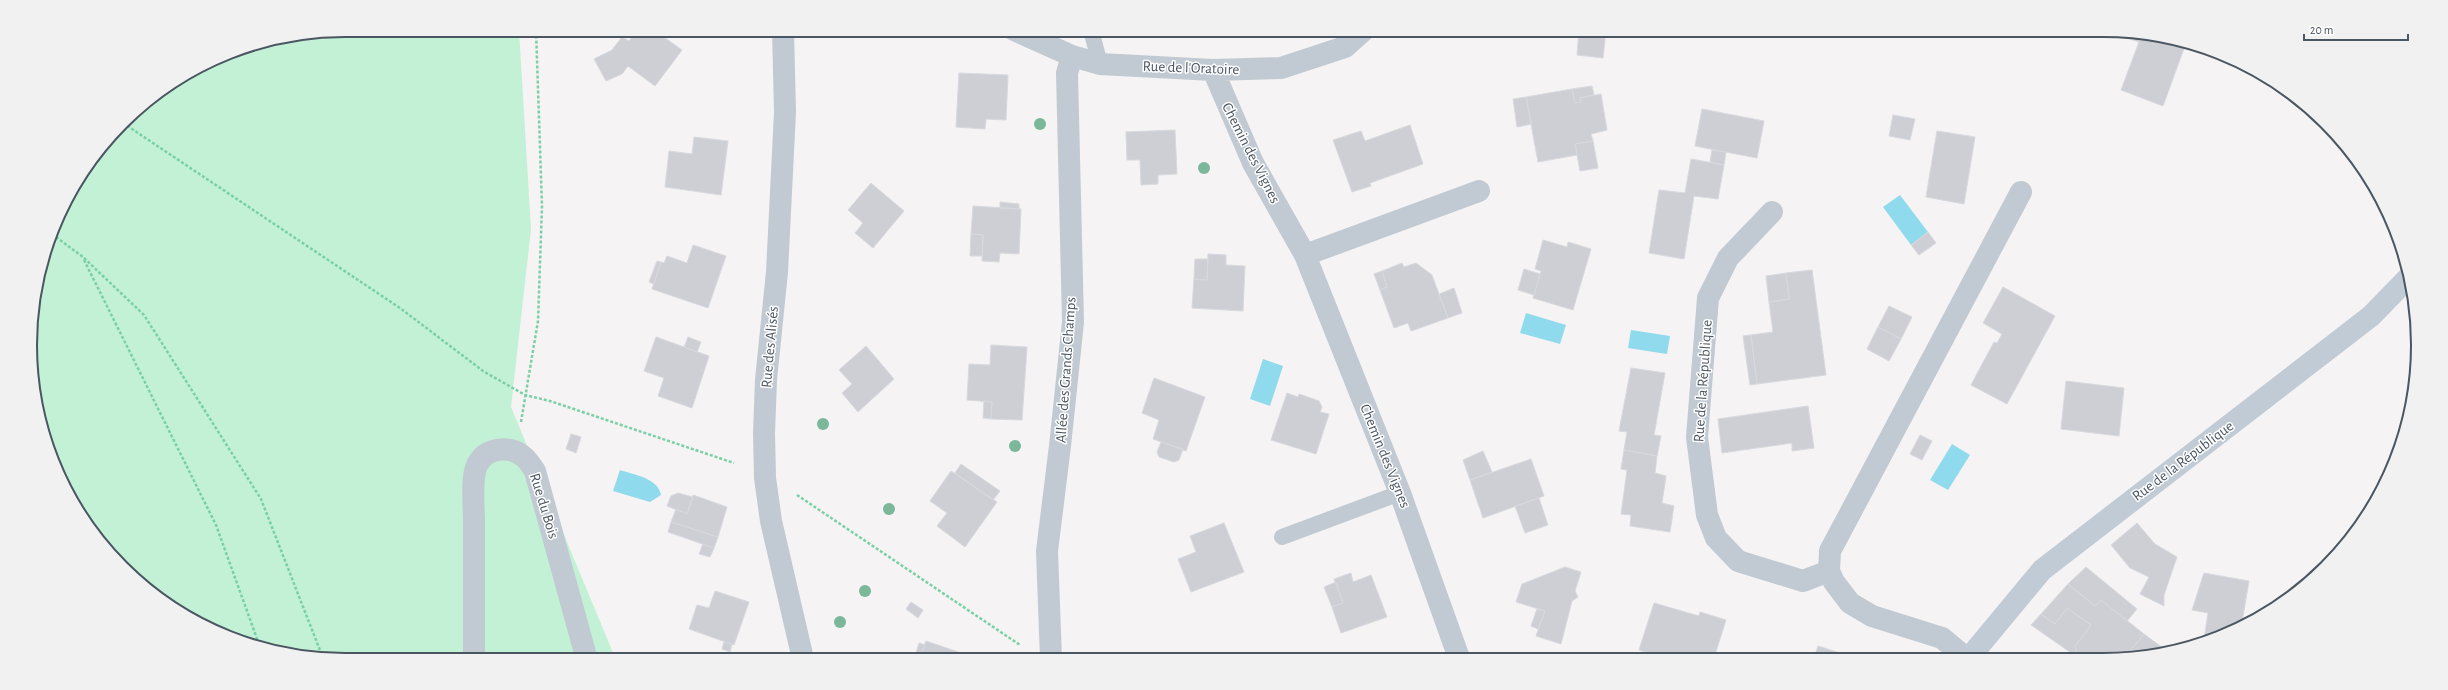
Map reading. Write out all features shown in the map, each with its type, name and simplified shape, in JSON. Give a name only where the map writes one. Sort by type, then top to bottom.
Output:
[{"type":"street","name":"Rue des Alisés","points":[[783,37],[785,112],[777,272],[766,380],[764,433],[766,478],[771,520],[802,653]]},
{"type":"street","name":"Rue de l'Oratoire","points":[[1030,37],[1072,56],[1100,64],[1213,70],[1280,68],[1345,47],[1356,37]]},
{"type":"street","name":"Allée des Grands Champs","points":[[1051,653],[1047,551],[1073,322],[1067,73],[1072,56]]},
{"type":"street","name":"Chemin des Vignes","points":[[1213,70],[1253,163],[1305,255],[1400,493],[1457,653]]},
{"type":"street","points":[[1305,255],[1479,191]]},
{"type":"street","points":[[1829,571],[1830,551],[2021,192]]},
{"type":"street","name":"Rue de la République","points":[[1772,212],[1728,258],[1708,298],[1697,437],[1707,516],[1716,538],[1738,561],[1803,581],[1829,571],[1834,582],[1850,603],[1872,616],[1942,638],[1962,653]]},
{"type":"street","name":"Rue de la République","points":[[1972,653],[2042,570],[2371,316],[2404,282]]},
{"type":"street","name":"Rue du Bois","points":[[474,653],[474,497],[477,465],[484,456],[493,450],[504,449],[516,451],[525,457],[535,471],[585,653]]},
{"type":"lane","points":[[1093,37],[1100,64]]},
{"type":"lane","points":[[1282,537],[1400,493]]},
{"type":"path","points":[[128,126],[400,308],[483,371],[526,395],[538,321],[542,206],[536,37]]},
{"type":"path","points":[[56,237],[83,257],[144,316],[261,499],[320,652]]},
{"type":"path","points":[[83,257],[216,525],[258,641]]},
{"type":"green space","points":[[519,37],[531,229],[511,407],[613,653],[325,652],[265,643],[227,630],[191,612],[174,601],[142,577],[127,563],[113,548],[89,516],[78,499],[60,463],[47,425],[43,405],[37,345],[43,285],[47,265],[60,227],[78,191],[89,174],[113,142],[127,127],[142,113],[174,89],[191,78],[227,60],[265,47],[325,38]]},
{"type":"water","points":[[1900,195],[1928,232],[1911,245],[1883,207]]},
{"type":"water","points":[[1526,313],[1566,325],[1560,344],[1520,333]]},
{"type":"water","points":[[1631,330],[1670,336],[1667,354],[1628,348]]},
{"type":"water","points":[[1263,359],[1283,366],[1270,406],[1250,399]]},
{"type":"water","points":[[1952,444],[1970,455],[1948,490],[1930,480]]},
{"type":"water","points":[[620,470],[651,481],[659,489],[661,495],[650,502],[613,491]]},
{"type":"building","points":[[622,37],[629,41],[632,37],[664,37],[682,50],[655,86],[628,66],[622,74],[606,81],[594,59],[612,50]]},
{"type":"building","points":[[1578,37],[1605,37],[1603,58],[1577,55]]},
{"type":"building","points":[[2127,38],[2140,40],[2139,42]]},
{"type":"building","points":[[2140,40],[2184,47],[2163,106],[2121,90]]},
{"type":"building","points":[[959,73],[1008,75],[1006,120],[986,119],[985,129],[956,127]]},
{"type":"building","points":[[1592,86],[1594,95],[1580,98],[1581,102],[1575,103],[1572,89]]},
{"type":"building","points":[[1572,89],[1575,103],[1581,102],[1580,98],[1601,94],[1607,130],[1591,134],[1593,141],[1575,144],[1577,155],[1538,162],[1526,97]]},
{"type":"building","points":[[1526,97],[1532,124],[1517,127],[1513,99]]},
{"type":"building","points":[[1702,109],[1764,121],[1757,158],[1695,146]]},
{"type":"building","points":[[1893,115],[1915,119],[1910,140],[1889,136]]},
{"type":"building","points":[[1410,125],[1423,164],[1370,183],[1371,186],[1352,192],[1333,140],[1361,131],[1365,141]]},
{"type":"building","points":[[1175,130],[1177,174],[1158,175],[1158,184],[1141,185],[1140,160],[1127,160],[1126,132]]},
{"type":"building","points":[[1937,131],[1975,137],[1964,204],[1926,197]]},
{"type":"building","points":[[694,137],[728,141],[721,195],[665,187],[669,151],[692,154]]},
{"type":"building","points":[[1593,141],[1598,168],[1580,171],[1575,144]]},
{"type":"building","points":[[1712,150],[1726,152],[1724,165],[1710,162]]},
{"type":"building","points":[[1691,159],[1724,165],[1718,199],[1694,196],[1684,259],[1649,253],[1659,190],[1685,193]]},
{"type":"building","points":[[871,183],[904,211],[873,248],[855,233],[863,223],[848,210]]},
{"type":"building","points":[[1000,202],[1019,204],[1019,209],[1000,208]]},
{"type":"building","points":[[973,206],[1021,209],[1019,254],[1000,253],[999,262],[982,261],[983,235],[971,234]]},
{"type":"building","points":[[1928,232],[1936,243],[1919,255],[1911,245]]},
{"type":"building","points":[[971,234],[983,235],[982,256],[970,256]]},
{"type":"building","points":[[1543,240],[1567,247],[1568,242],[1591,249],[1573,310],[1533,298],[1541,271],[1535,269]]},
{"type":"building","points":[[693,245],[726,256],[708,308],[652,289],[661,262],[664,263],[667,256],[687,263]]},
{"type":"building","points":[[1208,254],[1226,255],[1226,265],[1245,266],[1243,311],[1192,308],[1194,279],[1207,280]]},
{"type":"building","points":[[1195,259],[1208,259],[1207,280],[1194,279]]},
{"type":"building","points":[[657,261],[661,262],[654,284],[649,282]]},
{"type":"building","points":[[1402,263],[1404,267],[1416,263],[1432,275],[1448,318],[1411,331],[1408,323],[1394,328],[1380,290],[1387,287],[1382,271]]},
{"type":"building","points":[[1524,269],[1540,274],[1534,295],[1518,290]]},
{"type":"building","points":[[1812,270],[1826,375],[1757,384],[1751,335],[1773,332],[1769,302],[1789,299],[1786,273]]},
{"type":"building","points":[[1382,271],[1387,287],[1380,290],[1374,274]]},
{"type":"building","points":[[1786,273],[1789,299],[1769,302],[1766,276]]},
{"type":"building","points":[[2003,287],[2055,316],[2007,404],[1971,385],[1994,342],[1997,343],[2002,334],[1983,323]]},
{"type":"building","points":[[1454,288],[1462,313],[1448,318],[1439,294]]},
{"type":"building","points":[[1889,306],[1912,317],[1901,339],[1878,327]]},
{"type":"building","points":[[1878,327],[1901,339],[1889,361],[1867,349]]},
{"type":"building","points":[[1751,335],[1757,384],[1750,385],[1743,336]]},
{"type":"building","points":[[656,337],[709,356],[692,408],[658,396],[664,378],[644,371]]},
{"type":"building","points":[[688,337],[701,342],[697,352],[684,347]]},
{"type":"building","points":[[991,345],[1027,347],[1022,420],[991,419],[992,402],[967,400],[969,364],[990,365]]},
{"type":"building","points":[[866,346],[894,379],[858,412],[842,393],[852,384],[839,370]]},
{"type":"building","points":[[1631,368],[1665,373],[1654,435],[1661,436],[1657,456],[1624,450],[1627,432],[1619,431]]},
{"type":"building","points":[[1154,378],[1205,397],[1186,451],[1153,439],[1159,420],[1142,413]]},
{"type":"building","points":[[2066,381],[2124,388],[2119,436],[2061,429]]},
{"type":"building","points":[[1287,393],[1298,397],[1299,394],[1319,401],[1322,407],[1320,412],[1329,414],[1316,454],[1271,440]]},
{"type":"building","points":[[984,401],[992,402],[991,419],[983,418]]},
{"type":"building","points":[[1808,406],[1814,448],[1792,451],[1792,443],[1722,453],[1718,419]]},
{"type":"building","points":[[571,434],[581,437],[576,453],[566,449]]},
{"type":"building","points":[[1920,435],[1932,441],[1922,460],[1910,454]]},
{"type":"building","points":[[1161,442],[1183,449],[1179,460],[1174,462],[1159,457],[1157,452]]},
{"type":"building","points":[[1624,450],[1657,456],[1655,473],[1666,476],[1662,503],[1674,506],[1670,532],[1630,526],[1631,515],[1621,514],[1627,470],[1621,469]]},
{"type":"building","points":[[1483,451],[1492,472],[1470,480],[1463,460]]},
{"type":"building","points":[[1531,459],[1544,496],[1483,518],[1470,480]]},
{"type":"building","points":[[961,464],[1000,491],[993,500],[955,473]]},
{"type":"building","points":[[951,471],[997,502],[965,547],[937,526],[947,513],[930,501]]},
{"type":"building","points":[[678,493],[693,497],[687,514],[667,506],[671,496]]},
{"type":"building","points":[[693,495],[727,507],[718,537],[671,522],[676,509],[687,514]]},
{"type":"building","points":[[1539,498],[1548,525],[1525,533],[1515,506]]},
{"type":"building","points":[[671,522],[718,537],[714,548],[668,532]]},
{"type":"building","points":[[1224,523],[1244,572],[1191,592],[1178,559],[1196,552],[1190,536]]},
{"type":"building","points":[[2137,523],[2155,544],[2177,557],[2164,595],[2164,606],[2140,594],[2149,577],[2130,568],[2111,545]]},
{"type":"building","points":[[703,544],[714,548],[710,557],[699,554]]},
{"type":"building","points":[[1565,567],[1581,572],[1575,591],[1578,597],[1572,601],[1561,644],[1536,636],[1545,611],[1516,602],[1522,584]]},
{"type":"building","points":[[2086,567],[2137,609],[2127,621],[2101,600],[2095,606],[2068,584]]},
{"type":"building","points":[[1351,573],[1353,582],[1371,575],[1387,617],[1341,633],[1332,607],[1343,603],[1334,579]]},
{"type":"building","points":[[2204,573],[2249,581],[2242,619],[2204,636],[2208,613],[2192,610]]},
{"type":"building","points":[[1336,582],[1343,603],[1332,607],[1324,587]]},
{"type":"building","points":[[2068,584],[2095,606],[2101,600],[2144,634],[2130,651],[2076,653],[2075,646],[2091,625],[2067,608],[2055,624],[2041,614]]},
{"type":"building","points":[[715,591],[749,602],[734,645],[689,629],[697,605],[709,608]]},
{"type":"building","points":[[911,602],[923,610],[918,618],[906,609]]},
{"type":"building","points":[[1654,603],[1699,616],[1700,612],[1726,620],[1716,653],[1648,653],[1639,650]]},
{"type":"building","points":[[2067,608],[2091,625],[2075,646],[2076,653],[2071,653],[2031,625],[2041,614],[2055,624]]},
{"type":"building","points":[[1537,609],[1545,611],[1538,629],[1531,626]]},
{"type":"building","points":[[2144,634],[2162,647],[2143,650],[2130,651]]},
{"type":"building","points":[[926,641],[961,653],[921,653]]},
{"type":"building","points":[[724,642],[732,644],[730,652],[722,649]]},
{"type":"building","points":[[919,643],[925,645],[922,653],[916,653]]},
{"type":"building","points":[[1818,646],[1840,653],[1816,653]]}]
